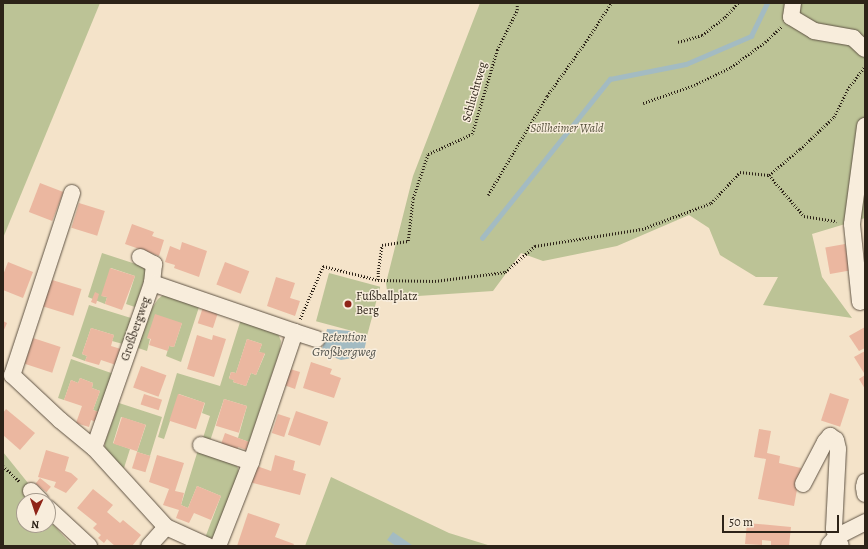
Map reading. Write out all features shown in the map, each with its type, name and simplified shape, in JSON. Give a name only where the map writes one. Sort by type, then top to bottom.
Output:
[{"type":"street","points":[[792,10],[814,31],[853,38],[865,49]]},
{"type":"street","points":[[860,302],[852,224],[865,126]]},
{"type":"street","points":[[72,192],[12,375],[60,420],[94,448],[166,527],[208,546]]},
{"type":"street","points":[[140,257],[154,264],[152,283]]},
{"type":"street","name":"Großbergweg","points":[[94,448],[152,283],[317,339]]},
{"type":"street","points":[[218,546],[251,462],[295,332]]},
{"type":"street","points":[[803,484],[825,442],[830,436],[836,440],[838,449],[834,529],[835,543]]},
{"type":"street","points":[[201,445],[251,462]]},
{"type":"street","points":[[865,482],[865,494]]},
{"type":"street","points":[[56,515],[89,546]]},
{"type":"street","points":[[835,543],[865,522]]},
{"type":"street","points":[[149,546],[166,527]]},
{"type":"path","name":"Schluchtweg","points":[[378,280],[382,245],[408,241],[413,198],[428,154],[472,134],[497,50],[517,10],[518,3]]},
{"type":"path","points":[[488,195],[547,96],[587,40],[611,3]]},
{"type":"path","points":[[678,42],[702,35],[725,17],[738,3]]},
{"type":"path","points":[[643,103],[694,85],[731,67],[765,42],[792,10]]},
{"type":"path","points":[[769,175],[800,149],[834,117],[847,90],[865,66]]},
{"type":"path","points":[[295,332],[323,266],[378,280],[435,281],[505,272],[535,246],[642,229],[711,203],[740,172],[769,175],[804,216],[852,224]]},
{"type":"path","points":[[3,466],[33,493]]},
{"type":"green space","points":[[3,3],[100,3],[3,238]]},
{"type":"green space","name":"Söllheimer Wald","points":[[480,3],[865,3],[865,218],[812,234],[822,277],[852,318],[763,305],[778,277],[756,277],[720,255],[709,228],[689,215],[617,246],[543,261],[521,253],[493,291],[388,298],[386,283],[413,176]]},
{"type":"green space","points":[[102,253],[148,268],[135,307],[126,304],[135,276],[111,268],[102,296],[107,297],[105,304],[88,297]]},
{"type":"green space","name":"Fußballplatz Berg","points":[[329,273],[380,287],[367,335],[316,321]]},
{"type":"green space","points":[[163,295],[169,295],[200,304],[181,362],[166,356],[169,346],[174,347],[182,323],[147,338],[150,339],[147,351],[138,348],[149,313],[158,299]]},
{"type":"green space","points":[[89,305],[131,318],[123,344],[112,341],[114,335],[91,328],[82,354],[87,356],[85,361],[72,356]]},
{"type":"green space","points":[[241,319],[278,334],[281,341],[280,350],[249,442],[238,438],[247,406],[224,399],[209,444],[202,441],[210,416],[202,413],[205,403],[179,394],[164,439],[158,437],[177,373],[220,386]],"holes":[[[247,339],[262,344],[259,352],[265,354],[256,375],[251,373],[246,386],[233,382],[234,380],[229,378],[231,372],[236,373]]]},
{"type":"green space","points":[[71,359],[114,374],[101,413],[93,410],[100,391],[92,388],[93,383],[80,378],[78,383],[71,380],[64,400],[58,398]]},
{"type":"green space","points":[[119,403],[162,417],[150,456],[137,452],[146,425],[121,417],[113,443],[130,449],[124,468],[107,454],[105,447],[105,442]]},
{"type":"green space","points":[[198,450],[235,463],[239,473],[216,535],[211,538],[205,538],[221,496],[197,486],[188,508],[181,505]]},
{"type":"green space","points":[[3,452],[28,483],[25,493],[16,493],[16,533],[56,533],[56,528],[73,546],[3,546]]},
{"type":"green space","points":[[331,477],[449,533],[491,546],[305,546]]},
{"type":"water","name":"Retention Großbergweg","points":[[327,329],[350,331],[362,337],[366,342],[363,356],[341,360],[328,355],[322,349]]},
{"type":"water","points":[[393,532],[412,546],[396,546],[387,540]]},
{"type":"building","points":[[40,183],[63,192],[52,221],[29,212]]},
{"type":"building","points":[[79,203],[105,211],[97,236],[71,228]]},
{"type":"building","points":[[132,224],[154,232],[152,236],[164,240],[159,256],[125,244]]},
{"type":"building","points":[[182,242],[207,251],[199,277],[174,268],[175,265],[165,262],[170,246],[180,250]]},
{"type":"building","points":[[845,244],[850,271],[830,274],[825,247]]},
{"type":"building","points":[[8,262],[33,272],[23,298],[3,290],[3,275]]},
{"type":"building","points":[[225,262],[249,271],[241,294],[216,284]]},
{"type":"building","points":[[110,268],[135,276],[122,310],[105,304],[107,297],[101,296]]},
{"type":"building","points":[[276,277],[295,283],[290,298],[300,301],[295,316],[267,306]]},
{"type":"building","points":[[49,279],[82,289],[73,316],[41,306]]},
{"type":"building","points":[[95,292],[99,294],[96,304],[91,302]]},
{"type":"building","points":[[203,307],[218,312],[213,328],[198,323]]},
{"type":"building","points":[[155,314],[182,323],[174,347],[169,346],[168,351],[149,345],[151,339],[147,338]]},
{"type":"building","points":[[3,321],[7,323],[3,332]]},
{"type":"building","points":[[865,327],[865,348],[859,351],[849,336]]},
{"type":"building","points":[[91,328],[114,335],[111,346],[121,349],[116,365],[101,360],[99,365],[85,361],[87,356],[82,354]]},
{"type":"building","points":[[197,335],[212,340],[213,335],[226,339],[214,377],[187,369]]},
{"type":"building","points":[[33,338],[61,347],[52,373],[25,364]]},
{"type":"building","points":[[247,339],[262,344],[259,352],[265,353],[256,375],[251,373],[246,386],[233,382],[234,380],[229,379],[231,372],[236,373]]},
{"type":"building","points":[[865,351],[865,373],[864,373],[854,357]]},
{"type":"building","points":[[311,362],[332,369],[330,374],[341,378],[334,398],[303,388]]},
{"type":"building","points":[[141,366],[166,375],[159,397],[133,388]]},
{"type":"building","points":[[290,369],[300,372],[295,389],[284,385]]},
{"type":"building","points":[[865,375],[865,389],[859,379]]},
{"type":"building","points":[[80,378],[93,383],[92,388],[100,391],[93,410],[101,413],[98,423],[91,420],[89,427],[76,423],[82,406],[64,400],[71,380],[78,383]]},
{"type":"building","points":[[830,393],[849,399],[840,427],[821,421]]},
{"type":"building","points":[[144,394],[162,400],[159,410],[141,404]]},
{"type":"building","points":[[178,394],[205,403],[196,429],[169,421]]},
{"type":"building","points":[[224,399],[247,406],[239,433],[216,426]]},
{"type":"building","points":[[6,409],[35,433],[20,450],[3,435],[3,413]]},
{"type":"building","points":[[296,411],[328,422],[320,446],[288,435]]},
{"type":"building","points":[[278,414],[290,418],[284,437],[272,433]]},
{"type":"building","points":[[122,417],[146,425],[137,451],[113,444]]},
{"type":"building","points":[[759,429],[771,431],[767,453],[780,456],[779,463],[801,468],[794,506],[758,499],[766,459],[754,457]]},
{"type":"building","points":[[225,433],[249,442],[247,450],[238,447],[237,450],[221,444]]},
{"type":"building","points":[[46,450],[69,457],[65,471],[71,473],[78,479],[66,493],[54,487],[56,482],[38,477]]},
{"type":"building","points":[[137,452],[150,456],[145,472],[132,468]]},
{"type":"building","points":[[157,455],[184,463],[175,491],[184,493],[181,505],[188,508],[197,486],[221,496],[211,520],[194,513],[189,523],[176,518],[179,510],[163,505],[169,489],[149,482]]},
{"type":"building","points":[[275,455],[295,461],[293,470],[306,474],[300,495],[249,482],[254,465],[271,471]]},
{"type":"building","points":[[40,478],[51,487],[46,492],[36,483]]},
{"type":"building","points":[[93,489],[113,505],[107,512],[120,523],[123,520],[141,535],[132,546],[115,546],[107,539],[104,543],[98,538],[101,535],[93,528],[97,524],[77,508]]},
{"type":"building","points":[[248,513],[280,524],[275,537],[294,544],[293,546],[237,546]]},
{"type":"building","points":[[747,523],[791,527],[789,546],[771,546],[771,541],[762,540],[762,545],[745,544]]},
{"type":"waterway","points":[[482,238],[610,79],[686,64],[751,36],[767,3]]},
{"type":"place","name":"Fußballplatz Berg","points":[[348,304]]}]
